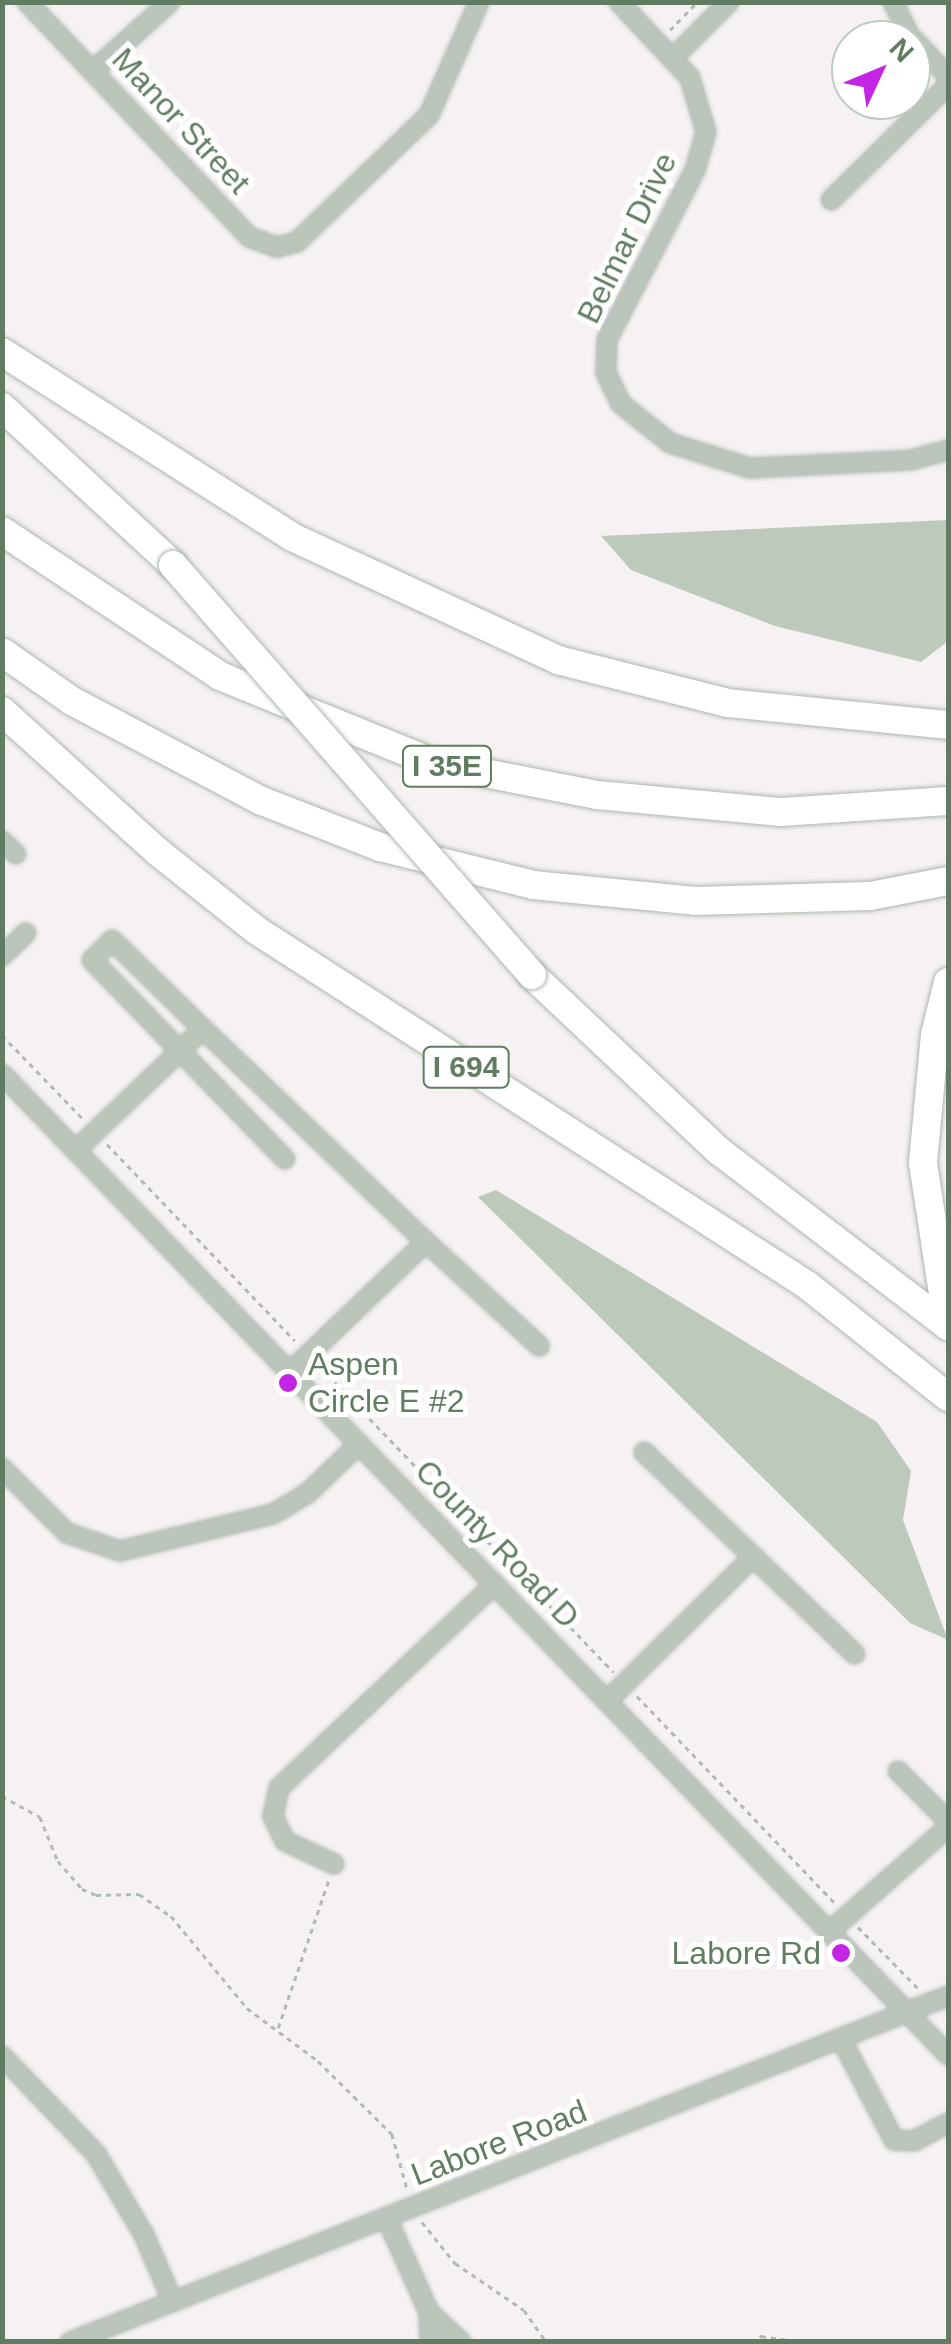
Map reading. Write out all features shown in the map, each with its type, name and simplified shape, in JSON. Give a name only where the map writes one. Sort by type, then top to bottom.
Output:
[{"type":"highway","points":[[2,352],[292,537],[558,660],[728,704],[948,725]]},
{"type":"highway","points":[[2,406],[173,565],[532,975],[720,1151],[948,1326]]},
{"type":"highway","name":"I 35E","points":[[2,531],[220,676],[434,763],[597,795],[781,812],[948,802]]},
{"type":"highway","points":[[2,652],[72,701],[262,801],[380,847],[534,885],[695,901],[870,896],[948,881]]},
{"type":"highway","name":"I 694","points":[[2,711],[158,852],[256,930],[808,1285],[948,1397]]},
{"type":"highway","points":[[948,982],[926,1103],[928,1220],[948,1326]]},
{"type":"street","name":"Manor Street","points":[[27,2],[249,237],[277,248],[298,242],[412,134],[443,94],[479,2]]},
{"type":"street","points":[[94,70],[170,2]]},
{"type":"street","name":"Belmar Drive","points":[[620,2],[673,58],[700,96],[703,152],[608,340],[606,374],[621,404],[670,443],[750,468],[911,460],[948,450]]},
{"type":"street","points":[[673,58],[730,2]]},
{"type":"street","points":[[893,2],[909,35],[948,76]]},
{"type":"street","points":[[831,200],[948,85]]},
{"type":"street","points":[[2,956],[26,933]]},
{"type":"street","points":[[285,1159],[92,960],[112,940],[539,1346]]},
{"type":"street","points":[[76,1150],[204,1029]]},
{"type":"street","name":"County Road D","points":[[4,1079],[948,2055]]},
{"type":"street","points":[[290,1372],[426,1242]]},
{"type":"street","points":[[2,1468],[67,1534],[120,1551],[283,1510],[359,1444]]},
{"type":"street","points":[[644,1452],[855,1654]]},
{"type":"street","points":[[607,1701],[754,1556]]},
{"type":"street","points":[[334,1864],[285,1841],[273,1816],[279,1788],[494,1584]]},
{"type":"street","points":[[829,1932],[948,1824],[898,1771]]},
{"type":"street","name":"Labore Road","points":[[70,2342],[940,2000]]},
{"type":"street","points":[[842,2041],[894,2140],[914,2141],[948,2123]]},
{"type":"street","points":[[2,2056],[96,2154],[144,2234],[172,2302]]},
{"type":"street","points":[[387,2219],[429,2312],[430,2342]]},
{"type":"street","points":[[429,2312],[461,2342]]},
{"type":"path","points":[[2,1035],[847,1916],[940,2000]]},
{"type":"path","points":[[2,1796],[40,1817],[58,1861],[82,1889],[96,1895],[140,1894],[157,1903],[247,2008],[278,2029],[392,2134],[414,2208],[431,2240],[524,2310],[546,2342]]},
{"type":"path","points":[[278,2029],[334,1864]]},
{"type":"path","points":[[751,2342],[760,2336],[803,2342]]},
{"type":"shaded area","points":[[948,520],[948,641],[921,662],[775,626],[631,570],[601,536]]},
{"type":"shaded area","points":[[496,1190],[877,1422],[911,1471],[903,1520],[948,1640],[910,1623],[478,1197]]},
{"type":"place","name":"Aspen Circle E #2","points":[[288,1383]]},
{"type":"place","name":"Labore Rd","points":[[841,1953]]}]
